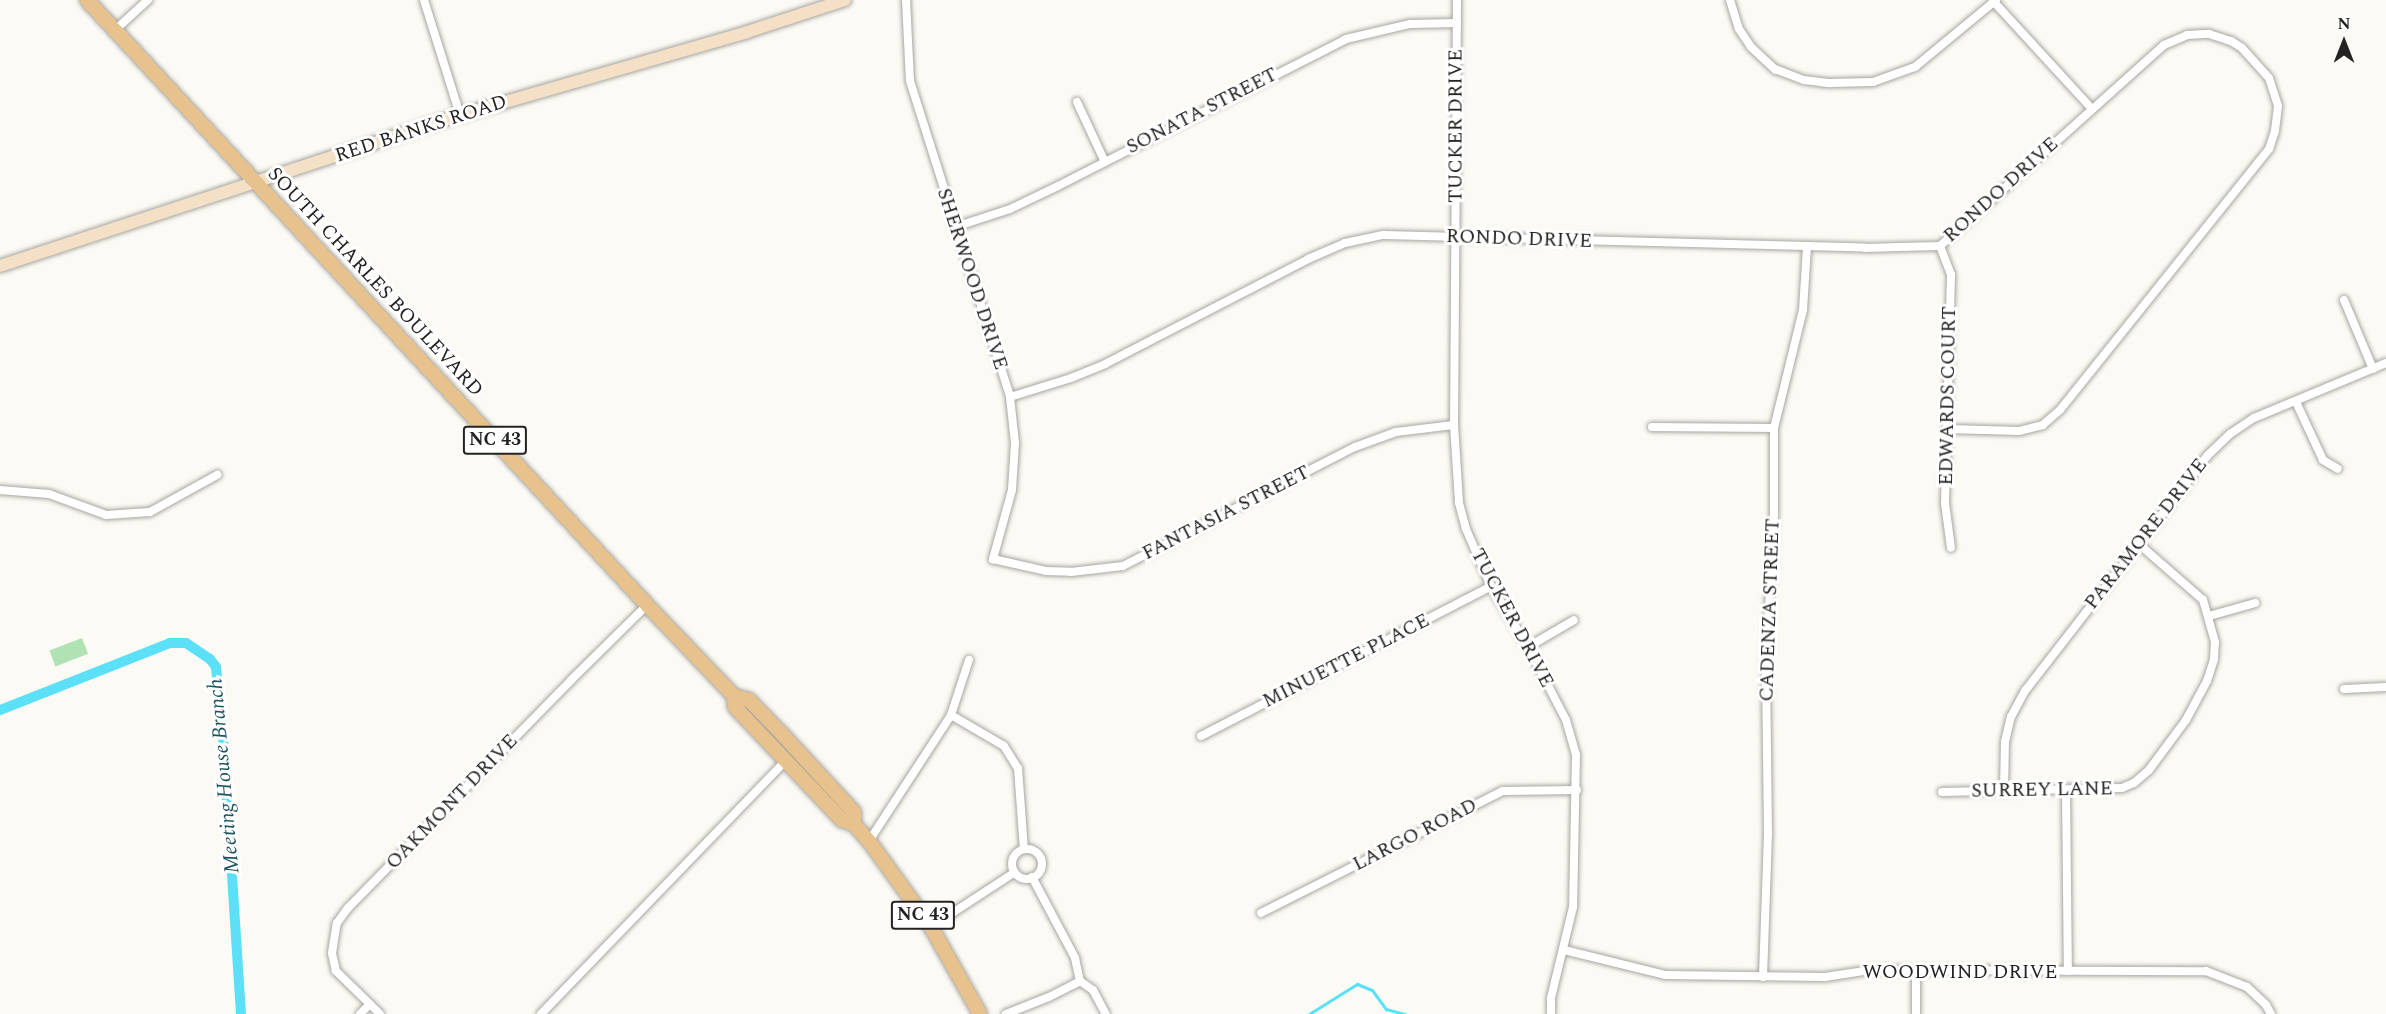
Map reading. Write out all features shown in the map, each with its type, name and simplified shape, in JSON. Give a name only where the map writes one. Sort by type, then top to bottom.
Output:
[{"type":"main road","name":"SOUTH CHARLES BOULEVARD","points":[[87,0],[647,605],[734,696],[749,700],[782,734],[854,812],[854,824]]},
{"type":"main road","name":"SOUTH CHARLES BOULEVARD","points":[[734,696],[735,707],[842,820],[854,824],[869,841],[931,927],[980,1014]]},
{"type":"main road","points":[[740,712],[750,712],[774,735],[782,734]]},
{"type":"main road","points":[[786,760],[792,759],[800,765],[837,805],[842,808],[849,807]]},
{"type":"street","points":[[115,30],[148,0]]},
{"type":"street","points":[[424,0],[460,115]]},
{"type":"street","name":"RED BANKS ROAD","points":[[0,266],[460,115],[747,32],[845,0]]},
{"type":"street","name":"SHERWOOD DRIVE","points":[[906,0],[910,81],[1010,397],[1014,443],[1012,490],[993,559]]},
{"type":"street","name":"TUCKER DRIVE","points":[[1456,0],[1454,425],[1459,503],[1466,530],[1491,585],[1528,647],[1566,720],[1574,742],[1577,790],[1573,898],[1564,950],[1551,998],[1551,1014]]},
{"type":"street","points":[[1730,0],[1738,30],[1751,47],[1775,69],[1804,80],[1830,83],[1873,82],[1915,67],[1995,1],[2091,109]]},
{"type":"street","name":"SONATA STREET","points":[[955,227],[1010,209],[1346,39],[1410,24],[1457,24]]},
{"type":"street","name":"RONDO DRIVE","points":[[1010,397],[1071,378],[1105,364],[1308,259],[1345,243],[1384,235],[1916,249],[1940,246],[2164,45],[2187,35],[2209,34],[2231,41],[2242,48],[2269,78],[2278,106],[2275,131],[2269,149],[2060,410],[2043,425],[2019,431],[1948,429]]},
{"type":"street","points":[[1077,102],[1105,162]]},
{"type":"street","name":"CADENZA STREET","points":[[1762,977],[1768,833],[1766,666],[1774,514],[1774,428],[1803,312],[1807,246]]},
{"type":"street","name":"EDWARDS COURT","points":[[1940,246],[1951,275],[1945,503],[1951,548]]},
{"type":"street","points":[[2344,300],[2373,369]]},
{"type":"street","name":"PARAMORE DRIVE","points":[[2004,792],[2005,742],[2011,717],[2025,691],[2040,668],[2140,545],[2207,456],[2230,434],[2254,418],[2386,363]]},
{"type":"street","points":[[2296,402],[2323,460],[2338,469]]},
{"type":"street","name":"FANTASIA STREET","points":[[993,559],[1046,571],[1071,572],[1123,566],[1355,447],[1396,432],[1454,425]]},
{"type":"street","points":[[1652,428],[1774,428]]},
{"type":"street","points":[[0,490],[49,494],[106,515],[150,512],[217,475]]},
{"type":"street","name":"SURREY LANE","points":[[1942,792],[2122,788],[2134,783],[2149,770],[2186,720],[2207,681],[2214,659],[2215,642],[2203,600],[2175,572],[2140,545]]},
{"type":"street","name":"MINUETTE PLACE","points":[[1201,736],[1491,585]]},
{"type":"street","points":[[2209,616],[2255,603]]},
{"type":"street","name":"OAKMONT DRIVE","points":[[380,1014],[336,971],[332,953],[337,923],[355,901],[647,605]]},
{"type":"street","points":[[1528,647],[1574,620]]},
{"type":"street","points":[[869,841],[951,715],[969,660]]},
{"type":"street","points":[[2344,689],[2386,687]]},
{"type":"street","points":[[951,715],[1004,746],[1018,768],[1024,849]]},
{"type":"street","points":[[541,1014],[786,760]]},
{"type":"street","name":"LARGO ROAD","points":[[1261,913],[1503,791],[1577,790]]},
{"type":"street","points":[[2066,790],[2068,971]]},
{"type":"street","points":[[1024,849],[1037,853],[1041,862],[1040,871],[1032,877],[1023,878],[1015,872],[1013,858],[1024,849]]},
{"type":"street","points":[[931,927],[1015,872]]},
{"type":"street","points":[[1032,877],[1075,958],[1080,981],[1093,990],[1106,1014]]},
{"type":"street","name":"WOODWIND DRIVE","points":[[1564,950],[1665,975],[1825,977],[1871,969],[2206,971],[2247,987],[2266,1005],[2271,1014]]},
{"type":"street","points":[[1916,970],[1916,1014]]},
{"type":"street","points":[[1006,1014],[1049,997],[1080,981]]},
{"type":"street","points":[[360,1014],[370,1004]]},
{"type":"green space","points":[[82,638],[88,654],[55,666],[49,651]]},
{"type":"waterway","name":"Meeting House Branch","points":[[0,710],[170,643],[186,643],[210,659],[216,667],[223,736],[241,1014]]},
{"type":"waterway","name":"Meeting House Branch","points":[[1309,1014],[1357,984],[1372,990],[1386,1009],[1405,1014]]}]
